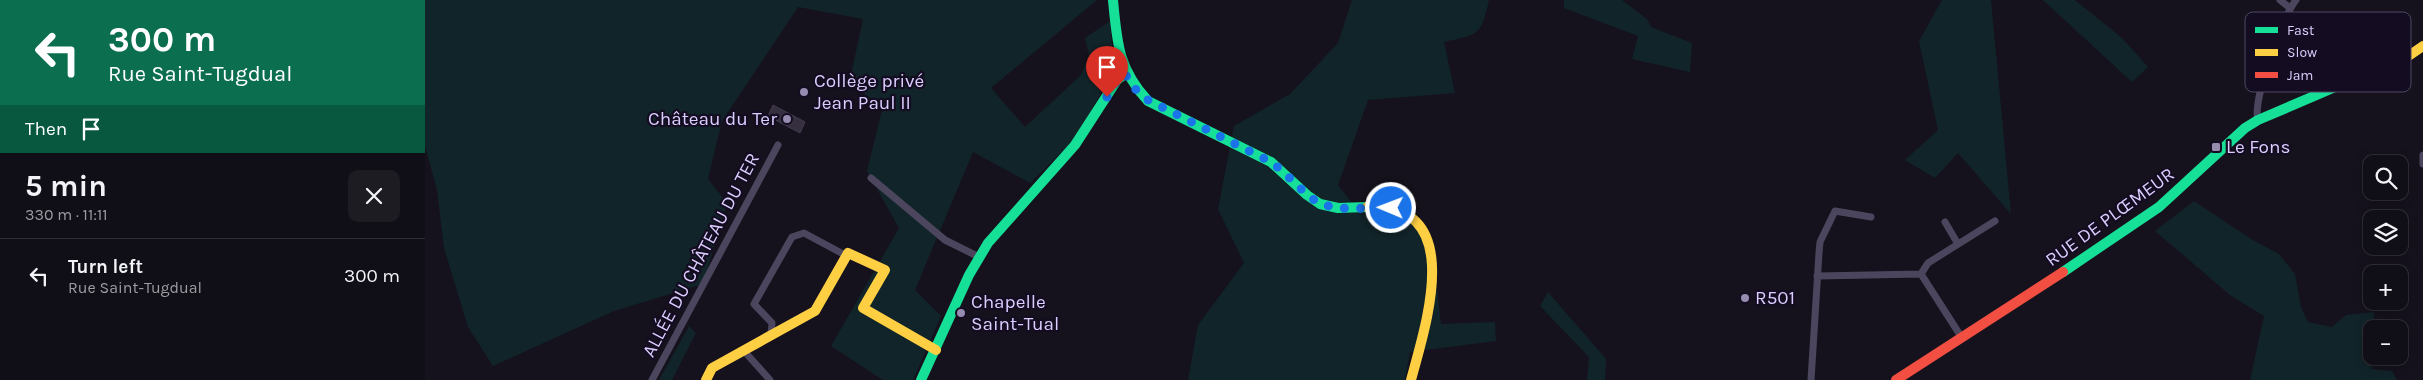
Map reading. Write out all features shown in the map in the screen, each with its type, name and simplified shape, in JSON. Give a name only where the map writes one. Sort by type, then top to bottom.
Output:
[{"type":"street","points":[[1113,0],[1118,53],[1125,74],[1137,91],[1148,100],[1271,162],[1285,172],[1308,196],[1321,204],[1340,208],[1391,208],[1413,218],[1430,243],[1433,280],[1411,380]]},
{"type":"street","points":[[2280,0],[2290,8]]},
{"type":"street","points":[[2289,12],[2296,0]]},
{"type":"street","name":"RUE DE PLŒMEUR","points":[[2411,54],[2423,46]]},
{"type":"street","points":[[921,380],[979,257],[1017,208],[1075,146],[1117,80],[1125,74]]},
{"type":"street","points":[[2258,120],[2257,101],[2260,92]]},
{"type":"street","name":"RUE DE PLŒMEUR","points":[[1896,380],[2159,207],[2245,128],[2258,120],[2324,92]]},
{"type":"street","name":"ALLÉE DU CHÂTEAU DU TER","points":[[652,380],[778,145]]},
{"type":"street","points":[[2423,155],[2423,164]]},
{"type":"street","points":[[871,178],[945,240],[979,257]]},
{"type":"street","points":[[1811,380],[1820,242],[1835,211],[1871,217]]},
{"type":"street","points":[[1921,274],[1928,263],[1995,221]]},
{"type":"street","points":[[1945,222],[1958,244]]},
{"type":"street","points":[[771,336],[772,323],[754,304],[792,237],[804,233],[847,256]]},
{"type":"street","points":[[705,380],[712,368],[815,311],[848,253],[885,270],[863,308],[936,350]]},
{"type":"street","points":[[1921,274],[1962,338]]},
{"type":"street","points":[[1817,276],[1921,274]]},
{"type":"street","points":[[744,351],[770,380]]},
{"type":"green space","points":[[425,0],[1097,0],[991,88],[1025,127],[1081,75],[1089,55],[1085,38],[1110,21],[1113,61],[1106,85],[1073,141],[1030,183],[973,152],[915,290],[941,316],[913,380],[883,380],[831,346],[899,228],[867,171],[883,106],[849,84],[863,19],[798,7],[722,121],[708,179],[727,203],[703,284],[614,311],[493,366],[468,327],[444,248],[437,190],[425,146]]},
{"type":"green space","points":[[1352,0],[1489,0],[1484,21],[1477,32],[1444,42],[1455,93],[1368,100],[1338,185],[1352,203],[1417,217],[1434,258],[1441,324],[1495,322],[1496,341],[1410,352],[1405,380],[1188,380],[1198,325],[1244,263],[1218,209],[1234,126],[1290,94],[1338,43]]},
{"type":"green space","points":[[1564,0],[1622,0],[1647,19],[1651,27],[1692,43],[1690,72],[1632,59],[1638,36],[1564,8]]},
{"type":"green space","points":[[1942,0],[1991,0],[2011,214],[1958,153],[1935,178],[1905,160],[1938,130],[1919,41]]},
{"type":"green space","points":[[2043,0],[2075,0],[2122,38],[2148,67],[2132,82]]},
{"type":"green space","points":[[2194,201],[2251,239],[2279,254],[2295,274],[2301,307],[2308,322],[2332,327],[2346,315],[2374,312],[2374,320],[2363,320],[2363,365],[2372,365],[2372,369],[2392,371],[2397,380],[2250,380],[2264,316],[2230,295],[2155,231]]},
{"type":"green space","points":[[1548,292],[1606,359],[1605,380],[1587,380],[1589,357],[1540,306]]},
{"type":"green space","points":[[689,326],[696,333],[672,380],[659,380]]},
{"type":"building","name":"Château du Ter","points":[[773,105],[805,122],[800,133],[768,116]]},
{"type":"traffic: fast","points":[[1113,0],[1118,42],[1125,66],[1130,78],[1148,101],[1271,162],[1307,195],[1320,204],[1338,208],[1367,207]]},
{"type":"traffic: fast","points":[[921,380],[969,275],[988,243],[1075,145],[1117,80],[1125,74]]},
{"type":"traffic: fast","points":[[2063,272],[2159,207],[2245,128],[2258,120],[2324,92]]},
{"type":"traffic: slow","points":[[2411,54],[2423,46]]},
{"type":"traffic: slow","points":[[1367,207],[1398,211],[1418,224],[1429,245],[1432,271],[1430,299],[1425,329],[1411,380]]},
{"type":"traffic: slow","points":[[706,380],[712,368],[815,311],[848,253],[885,270],[863,308],[936,350]]},
{"type":"traffic: jam","points":[[1896,380],[2063,272]]},
{"type":"place","name":"Collège privé Jean Paul II","points":[[804,92]]},
{"type":"place","name":"Château du Ter","points":[[787,119]]},
{"type":"place","name":"Le Fons","points":[[2216,147]]},
{"type":"place","name":"R501","points":[[1745,298]]},
{"type":"place","name":"Chapelle Saint-Tual","points":[[961,313]]},
{"type":"route","points":[[1107,97],[1117,80],[1125,74],[1137,91],[1148,100],[1271,162],[1285,172],[1308,196],[1321,204],[1340,208],[1391,208]]}]
